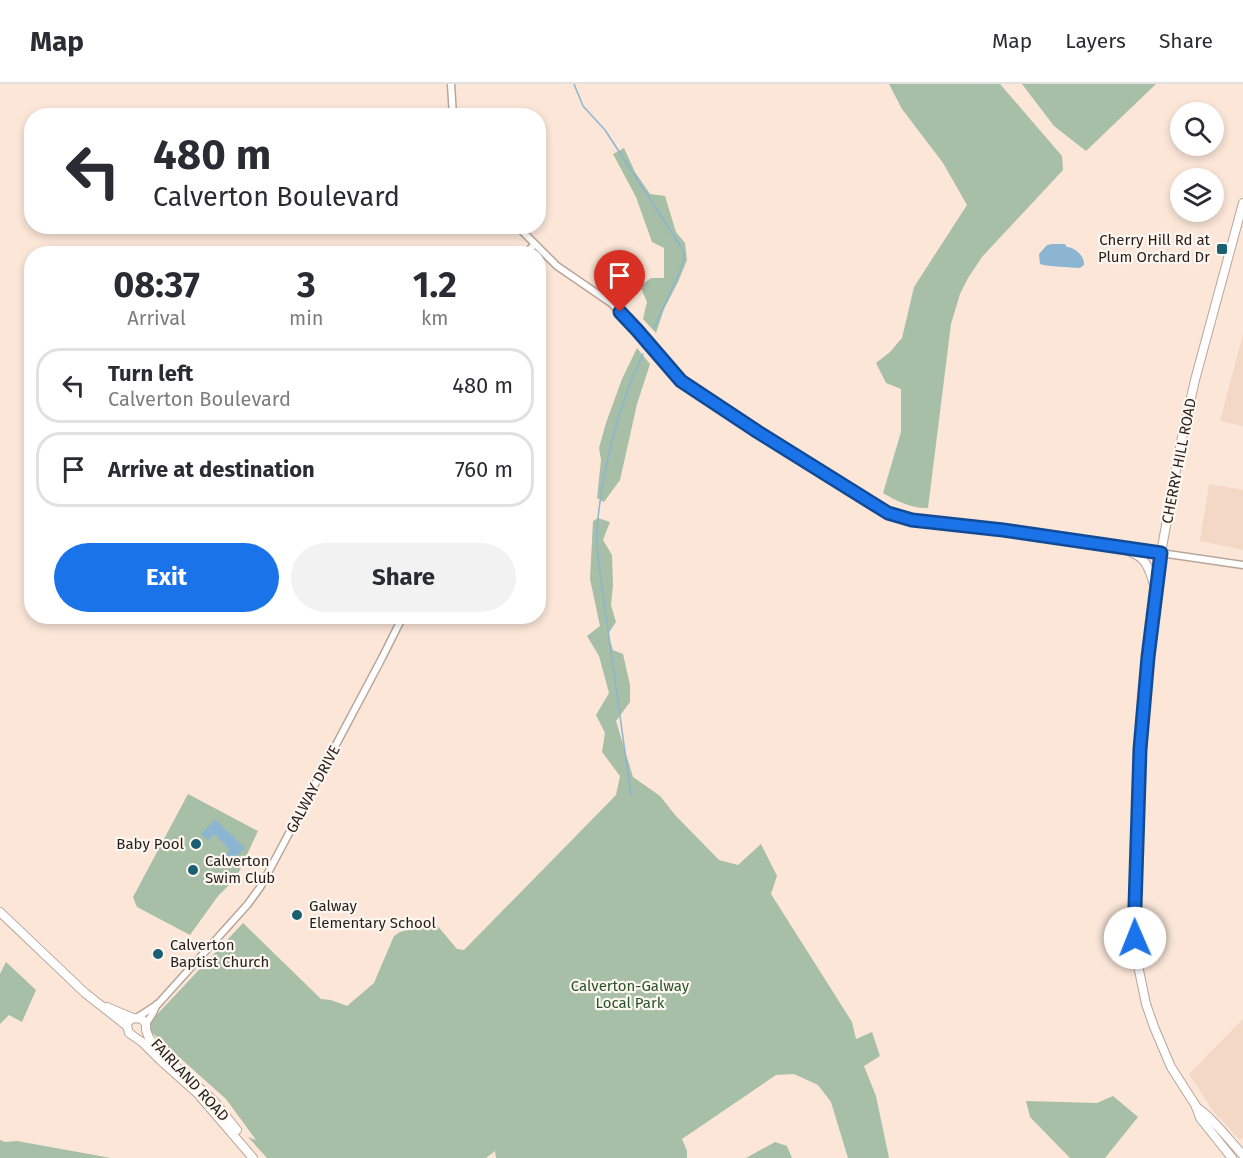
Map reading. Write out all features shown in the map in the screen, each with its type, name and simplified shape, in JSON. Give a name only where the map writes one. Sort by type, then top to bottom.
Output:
[{"type":"main road","name":"CHERRY HILL ROAD","points":[[1232,1158],[1200,1118],[1196,1106],[1171,1067],[1154,1027],[1135,951],[1135,906],[1140,749],[1148,657],[1161,553],[1193,390],[1243,203]]},
{"type":"main road","points":[[1116,546],[1138,555],[1146,562],[1156,593]]},
{"type":"main road","points":[[0,912],[85,993],[100,1005],[127,1026],[129,1034],[135,1037],[142,1035],[146,1027],[142,1019],[100,1005]]},
{"type":"main road","points":[[127,1026],[128,1022],[136,1018]]},
{"type":"main road","name":"FAIRLAND ROAD","points":[[146,1027],[150,1038],[161,1053],[214,1101],[260,1158]]},
{"type":"main road","name":"FAIRLAND ROAD","points":[[135,1037],[197,1093],[253,1158]]},
{"type":"main road","name":"CHERRY HILL ROAD","points":[[1196,1106],[1206,1113],[1243,1155]]},
{"type":"street","points":[[451,84],[452,108]]},
{"type":"street","points":[[525,234],[534,244]]},
{"type":"street","points":[[1234,236],[1243,239]]},
{"type":"street","points":[[546,255],[557,266],[611,303],[681,381],[748,426],[888,513],[912,520],[1003,530],[1243,565]]},
{"type":"street","name":"GALWAY DRIVE","points":[[136,1018],[158,1004],[245,908],[261,886],[399,624]]},
{"type":"street","name":"GALWAY DRIVE","points":[[146,1027],[158,1004]]},
{"type":"shaded area","points":[[1243,334],[1243,426],[1220,421]]},
{"type":"shaded area","points":[[1209,484],[1243,490],[1243,550],[1200,541]]},
{"type":"shaded area","points":[[1243,1019],[1243,1137],[1240,1140],[1213,1111],[1189,1074]]},
{"type":"green space","points":[[889,84],[1000,84],[1062,156],[1063,170],[982,257],[960,294],[951,324],[928,508],[905,504],[883,493],[901,432],[901,389],[886,383],[876,363],[902,338],[914,287],[967,205],[943,163],[902,109]]},
{"type":"green space","points":[[1022,84],[1156,84],[1086,151],[1054,126]]},
{"type":"green space","points":[[624,148],[635,172],[650,194],[665,196],[676,232],[685,243],[687,260],[664,309],[656,333],[643,319],[647,302],[640,286],[651,278],[664,278],[664,248],[652,242],[636,197],[613,154]]},
{"type":"green space","points":[[637,348],[650,364],[637,404],[620,480],[604,502],[597,498],[601,460],[599,448],[622,379]]},
{"type":"green space","name":"Calverton-Galway Local Park","points":[[598,518],[610,522],[603,540],[612,555],[611,605],[616,622],[608,634],[613,650],[623,654],[630,685],[630,702],[616,721],[633,777],[660,796],[719,860],[738,865],[761,844],[777,876],[771,894],[852,1022],[856,1039],[872,1032],[880,1056],[864,1066],[876,1096],[889,1158],[848,1158],[831,1102],[818,1085],[794,1074],[776,1075],[682,1139],[687,1158],[496,1158],[495,1151],[486,1158],[267,1158],[248,1137],[256,1140],[226,1099],[151,1032],[149,1023],[243,923],[321,999],[347,1006],[374,983],[394,936],[400,932],[418,927],[431,918],[457,949],[464,950],[616,795],[620,776],[602,752],[605,733],[596,715],[609,693],[599,656],[587,636],[600,626],[590,579],[593,521]]},
{"type":"green space","name":"Calverton Swim Club","points":[[188,794],[258,831],[236,878],[218,896],[190,935],[137,907],[133,897]]},
{"type":"green space","points":[[6,962],[36,990],[22,1022],[9,1015],[0,1024],[0,974]]},
{"type":"green space","points":[[1113,1096],[1138,1117],[1105,1158],[1070,1158],[1030,1117],[1026,1101],[1097,1103]]},
{"type":"green space","points":[[0,1140],[17,1141],[111,1158],[0,1158]]},
{"type":"green space","points":[[775,1142],[787,1146],[792,1158],[746,1158]]},
{"type":"water","points":[[1065,244],[1070,247],[1081,256],[1084,265],[1080,268],[1040,264],[1039,254],[1047,245]]},
{"type":"water","points":[[215,819],[245,848],[231,862],[225,856],[230,850],[214,834],[208,840],[201,834]]},
{"type":"waterway","points":[[574,84],[583,106],[605,130],[684,255],[682,267],[654,328]]},
{"type":"waterway","points":[[631,795],[599,565],[597,533],[599,506],[612,439],[626,395],[643,354]]},
{"type":"place","name":"Cherry Hill Rd at Plum Orchard Dr","points":[[1222,249]]},
{"type":"place","name":"Baby Pool","points":[[196,844]]},
{"type":"place","name":"Calverton Swim Club","points":[[193,870]]},
{"type":"place","name":"Galway Elementary School","points":[[297,915]]},
{"type":"place","name":"Calverton Baptist Church","points":[[158,954]]},
{"type":"route","points":[[620,312],[681,381],[888,513],[912,520],[1003,530],[1161,553],[1148,657],[1140,749],[1135,938]]}]
